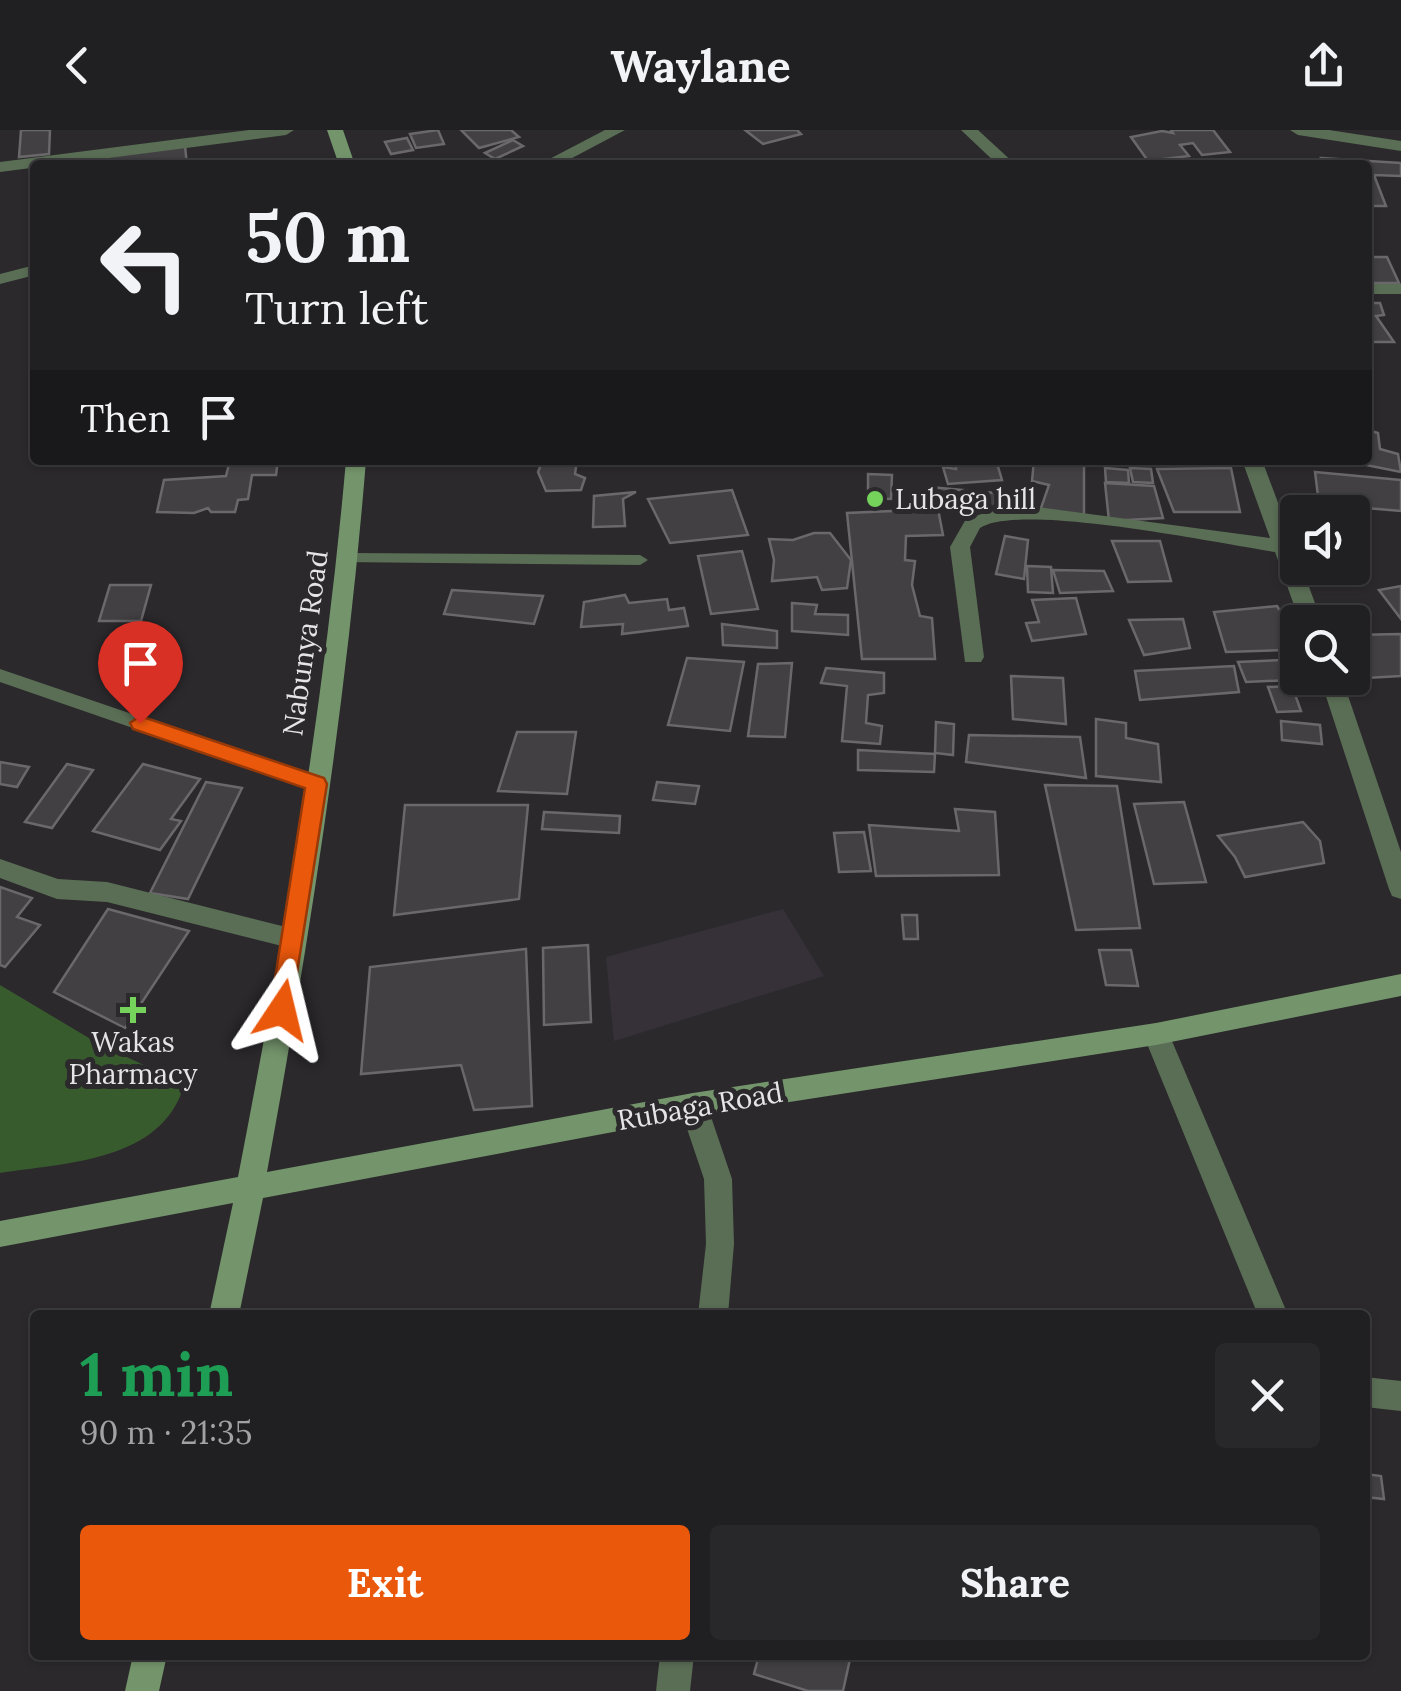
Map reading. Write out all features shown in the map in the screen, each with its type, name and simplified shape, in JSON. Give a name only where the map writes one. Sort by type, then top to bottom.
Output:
[{"type":"main road","points":[[335,130],[345,160]]},
{"type":"main road","name":"Nabunya Road","points":[[225,1310],[252,1190],[294,939],[348,558],[356,465]]},
{"type":"main road","name":"Rubaga Road","points":[[0,1234],[693,1105],[1156,1034],[1401,985]]},
{"type":"main road","points":[[142,1691],[149,1660]]},
{"type":"street","points":[[54,160],[286,130]]},
{"type":"street","points":[[556,160],[618,130]]},
{"type":"street","points":[[969,130],[1002,160]]},
{"type":"street","points":[[1298,130],[1401,146]]},
{"type":"street","points":[[0,167],[30,163]]},
{"type":"street","points":[[0,279],[30,271]]},
{"type":"street","points":[[1372,289],[1401,289]]},
{"type":"street","points":[[1254,465],[1280,537]]},
{"type":"street","points":[[973,656],[960,548],[965,530],[983,517],[1029,512],[1280,547]]},
{"type":"street","points":[[1337,695],[1401,889]]},
{"type":"street","points":[[0,868],[57,888],[107,892],[294,939]]},
{"type":"street","points":[[1156,1034],[1270,1310]]},
{"type":"street","points":[[693,1105],[718,1179],[720,1244],[713,1310]]},
{"type":"street","points":[[1370,1393],[1401,1396]]},
{"type":"street","points":[[673,1691],[676,1660]]},
{"type":"lane","points":[[348,558],[640,560]]},
{"type":"lane","points":[[0,675],[316,784]]},
{"type":"shaded area","points":[[783,909],[824,976],[614,1041],[606,957]]},
{"type":"green space","points":[[0,985],[99,1044],[176,1080],[181,1094],[168,1117],[150,1134],[104,1155],[0,1173]]},
{"type":"building","points":[[21,130],[50,130],[49,154],[19,157]]},
{"type":"building","points":[[438,130],[444,144],[416,148],[410,134]]},
{"type":"building","points":[[461,130],[511,130],[519,137],[479,148]]},
{"type":"building","points":[[745,130],[797,130],[801,134],[763,144]]},
{"type":"building","points":[[1171,130],[1213,130],[1230,152],[1202,155],[1193,143],[1180,145],[1189,156],[1147,160],[1131,137],[1162,131],[1173,133]]},
{"type":"building","points":[[407,138],[413,150],[391,154],[385,142]]},
{"type":"building","points":[[513,140],[523,146],[495,159],[485,153]]},
{"type":"building","points":[[185,146],[186,160],[109,160],[109,154]]},
{"type":"building","points":[[1372,161],[1401,163],[1401,176],[1374,175],[1386,206],[1372,206]]},
{"type":"building","points":[[1372,257],[1387,257],[1399,283],[1372,283]]},
{"type":"building","points":[[1372,303],[1380,303],[1384,315],[1376,316],[1394,342],[1372,342]]},
{"type":"building","points":[[1372,431],[1378,433],[1380,449],[1398,454],[1401,472],[1366,465],[1372,465]]},
{"type":"building","points":[[229,465],[277,465],[276,475],[252,475],[248,499],[238,500],[235,512],[211,512],[208,508],[194,513],[157,512],[164,480],[226,476]]},
{"type":"building","points":[[541,465],[576,465],[575,474],[585,478],[581,490],[546,491],[538,472]]},
{"type":"building","points":[[956,465],[998,465],[1002,480],[948,484],[943,467],[956,469]]},
{"type":"building","points":[[1034,465],[1084,465],[1084,517],[1040,511],[1049,485],[1032,481]]},
{"type":"building","points":[[1105,468],[1128,470],[1129,483],[1106,482]]},
{"type":"building","points":[[1130,468],[1151,469],[1153,483],[1133,482]]},
{"type":"building","points":[[1231,468],[1240,512],[1174,512],[1157,469]]},
{"type":"building","points":[[1315,472],[1401,480],[1401,511],[1370,508],[1370,495],[1318,495]]},
{"type":"building","points":[[868,474],[892,475],[891,499],[868,498]]},
{"type":"building","points":[[1105,483],[1154,486],[1163,518],[1109,521]]},
{"type":"building","points":[[929,487],[995,493],[994,509],[928,503]]},
{"type":"building","points":[[732,490],[748,535],[670,543],[648,499]]},
{"type":"building","points":[[636,492],[623,499],[625,526],[593,527],[594,496]]},
{"type":"building","points":[[938,509],[943,535],[906,536],[905,560],[915,561],[912,585],[920,616],[932,618],[935,659],[862,659],[847,513]]},
{"type":"building","points":[[830,533],[851,560],[847,588],[822,590],[817,577],[772,581],[774,560],[769,539],[793,540]]},
{"type":"building","points":[[1005,536],[1028,540],[1024,579],[996,574]]},
{"type":"building","points":[[1112,541],[1160,541],[1171,581],[1128,582]]},
{"type":"building","points":[[742,551],[758,609],[711,614],[698,556]]},
{"type":"building","points":[[1027,566],[1051,567],[1053,593],[1028,592]]},
{"type":"building","points":[[1053,570],[1104,571],[1113,591],[1060,593]]},
{"type":"building","points":[[110,585],[151,585],[141,621],[99,621]]},
{"type":"building","points":[[1401,586],[1401,619],[1379,590]]},
{"type":"building","points":[[452,590],[543,596],[534,624],[444,614]]},
{"type":"building","points":[[625,595],[629,603],[667,599],[669,610],[684,608],[688,626],[622,634],[623,624],[581,627],[584,602]]},
{"type":"building","points":[[1076,598],[1086,634],[1032,641],[1026,623],[1039,622],[1032,600]]},
{"type":"building","points":[[792,603],[817,605],[815,614],[848,615],[848,635],[792,631]]},
{"type":"building","points":[[1277,606],[1280,650],[1226,652],[1214,612]]},
{"type":"building","points":[[1183,619],[1190,648],[1144,655],[1129,620]]},
{"type":"building","points":[[722,624],[777,631],[777,648],[723,645]]},
{"type":"building","points":[[1401,634],[1401,676],[1370,678],[1370,635]]},
{"type":"building","points":[[687,658],[744,662],[730,731],[668,725]]},
{"type":"building","points":[[1280,660],[1280,681],[1246,682],[1238,662]]},
{"type":"building","points":[[792,663],[785,737],[748,736],[758,664]]},
{"type":"building","points":[[1234,666],[1239,692],[1140,700],[1135,671]]},
{"type":"building","points":[[826,668],[884,673],[884,693],[868,695],[866,723],[882,726],[880,744],[842,741],[847,686],[821,683]]},
{"type":"building","points":[[1011,676],[1063,678],[1066,724],[1013,719]]},
{"type":"building","points":[[1280,686],[1280,695],[1295,695],[1301,711],[1277,712],[1268,687]]},
{"type":"building","points":[[1096,719],[1126,723],[1126,738],[1158,744],[1161,782],[1096,776]]},
{"type":"building","points":[[1281,721],[1320,725],[1322,744],[1282,740]]},
{"type":"building","points":[[936,722],[954,724],[953,755],[935,753]]},
{"type":"building","points":[[517,732],[576,732],[567,794],[498,791]]},
{"type":"building","points":[[969,735],[1080,737],[1086,778],[966,762]]},
{"type":"building","points":[[858,750],[935,754],[934,772],[858,770]]},
{"type":"building","points":[[0,762],[29,767],[17,787],[0,784]]},
{"type":"building","points":[[67,764],[93,770],[52,828],[25,822]]},
{"type":"building","points":[[143,764],[200,779],[171,819],[181,821],[160,850],[93,831]]},
{"type":"building","points":[[206,782],[242,788],[188,899],[150,893]]},
{"type":"building","points":[[657,782],[699,786],[695,804],[653,800]]},
{"type":"building","points":[[1045,785],[1117,786],[1140,928],[1076,930]]},
{"type":"building","points":[[1184,802],[1206,882],[1154,884],[1134,804]]},
{"type":"building","points":[[405,805],[528,805],[519,899],[394,915]]},
{"type":"building","points":[[955,809],[995,812],[999,875],[876,876],[869,825],[959,831]]},
{"type":"building","points":[[544,812],[620,816],[619,833],[542,829]]},
{"type":"building","points":[[1303,822],[1320,841],[1324,863],[1245,877],[1218,836]]},
{"type":"building","points":[[864,832],[871,871],[839,872],[834,833]]},
{"type":"building","points":[[0,887],[32,898],[17,917],[40,925],[5,967],[0,965]]},
{"type":"building","points":[[108,909],[189,931],[125,1028],[54,992]]},
{"type":"building","points":[[902,915],[917,915],[918,939],[904,939]]},
{"type":"building","points":[[588,945],[591,1022],[544,1025],[543,948]]},
{"type":"building","points":[[526,949],[532,1106],[474,1110],[461,1065],[361,1074],[370,967]]},
{"type":"building","points":[[1099,950],[1131,950],[1138,986],[1106,985]]},
{"type":"building","points":[[1370,1475],[1381,1476],[1384,1499],[1370,1498]]},
{"type":"building","points":[[758,1660],[850,1660],[843,1691],[808,1691],[754,1674]]},
{"type":"place","name":"Lubaga hill","points":[[875,499]]},
{"type":"place","name":"Wakas Pharmacy","points":[[133,1010]]},
{"type":"route","points":[[140,723],[316,784],[282,1010]]}]
